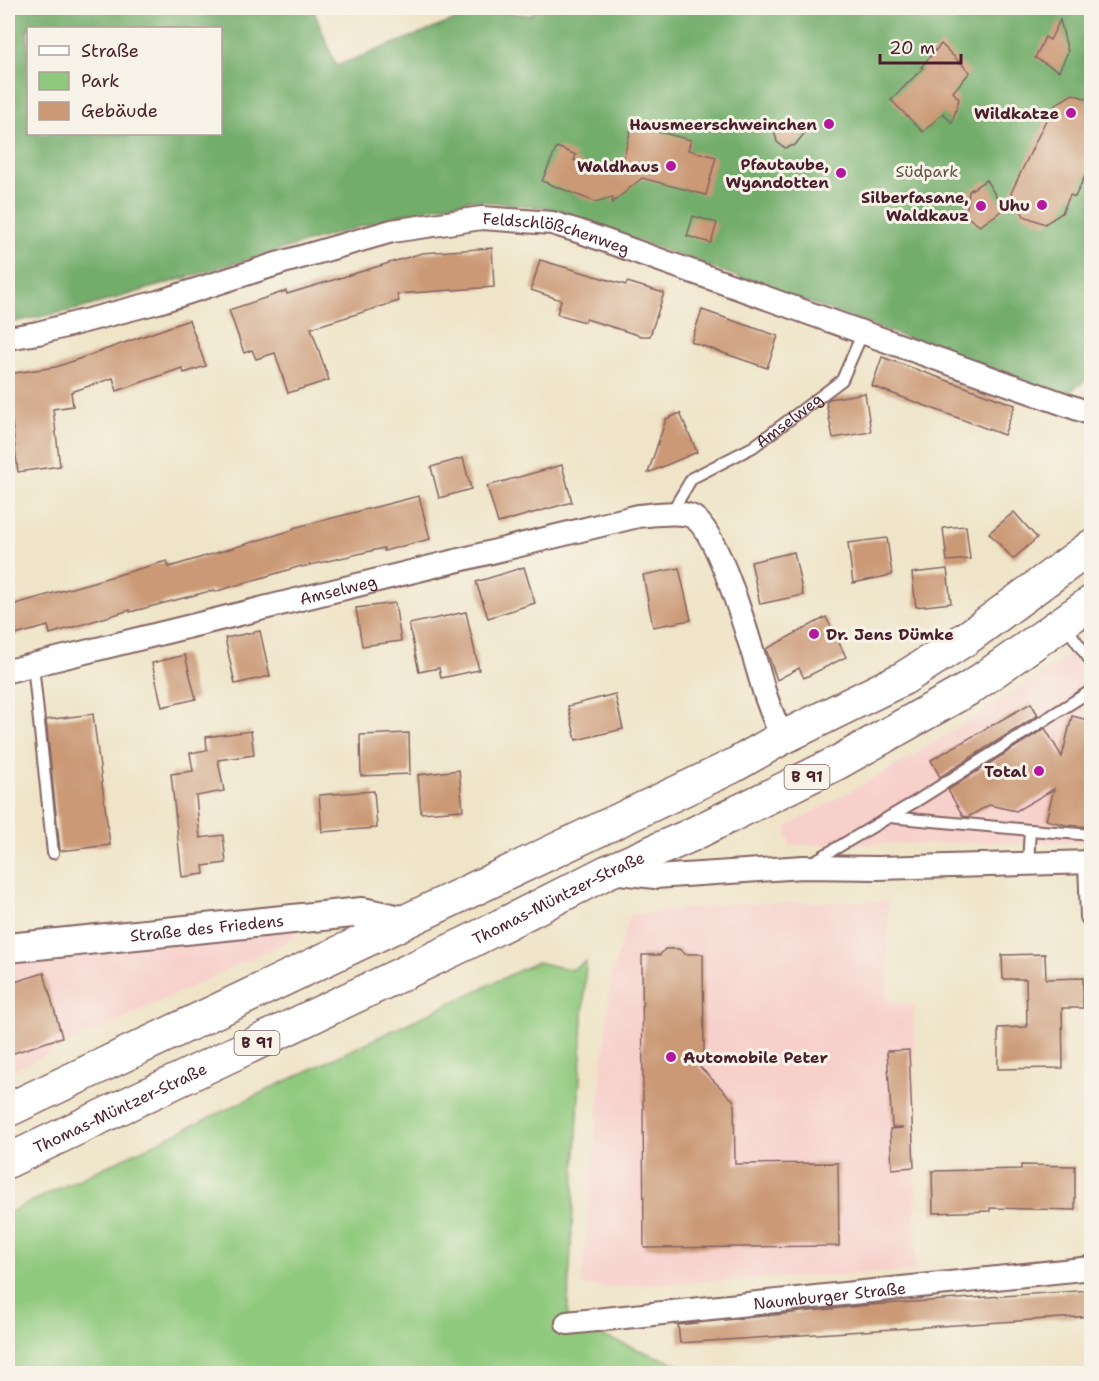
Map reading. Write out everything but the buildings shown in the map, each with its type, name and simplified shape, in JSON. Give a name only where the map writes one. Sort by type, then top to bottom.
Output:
[{"type":"main road","name":"B 91","points":[[8,1110],[733,766],[777,727],[904,678],[967,638],[1092,546]]},
{"type":"main road","name":"Thomas-Müntzer-Straße","points":[[8,1161],[469,942],[607,872],[689,836],[837,763],[970,688],[1092,602]]},
{"type":"street","name":"Feldschlößchenweg","points":[[8,338],[38,333],[158,302],[280,263],[392,231],[482,218],[552,223],[581,232],[1092,414]]},
{"type":"street","name":"Amselweg","points":[[8,671],[638,516],[670,513],[693,517],[705,531],[717,552],[747,632],[777,727]]},
{"type":"street","points":[[607,872],[655,877],[803,867],[878,868],[1091,862],[1092,916]]},
{"type":"street","name":"Straße des Friedens","points":[[8,948],[362,912],[406,921]]},
{"type":"street","name":"Naumburger Straße","points":[[567,1323],[1092,1268]]},
{"type":"lane","name":"Amselweg","points":[[670,513],[692,478],[753,447],[842,381],[863,332]]},
{"type":"lane","points":[[1063,623],[1092,663]]},
{"type":"lane","points":[[33,665],[53,853]]},
{"type":"lane","points":[[803,867],[889,818],[1092,690]]},
{"type":"lane","points":[[889,818],[1092,835]]},
{"type":"lane","points":[[1028,863],[1030,830]]},
{"type":"shaded area","points":[[1091,640],[1091,842],[790,845],[786,827],[912,757]]},
{"type":"shaded area","points":[[888,901],[888,1003],[914,1005],[916,1271],[603,1287],[581,1285],[611,977],[630,915],[721,904]]},
{"type":"shaded area","points":[[296,928],[294,938],[8,1073],[8,961]]},
{"type":"green space","name":"Südpark","points":[[14,8],[313,8],[336,66],[481,10],[532,15],[534,8],[1091,8],[1091,376],[1065,395],[547,208],[470,200],[403,214],[79,309],[8,323],[8,19]]},
{"type":"green space","points":[[586,961],[567,1323],[701,1373],[8,1374],[8,1213],[537,962],[571,970]]},
{"type":"place","name":"Wildkatze","points":[[1071,113]]},
{"type":"place","name":"Hausmeerschweinchen","points":[[829,124]]},
{"type":"place","name":"Waldhaus","points":[[671,166]]},
{"type":"place","name":"Pfautaube, Wyandotten","points":[[841,173]]},
{"type":"place","name":"Uhu","points":[[1042,205]]},
{"type":"place","name":"Silberfasane, Waldkauz","points":[[981,206]]},
{"type":"place","name":"Dr. Jens Dümke","points":[[814,634]]},
{"type":"place","name":"Total","points":[[1039,771]]},
{"type":"place","name":"Automobile Peter","points":[[671,1057]]}]
